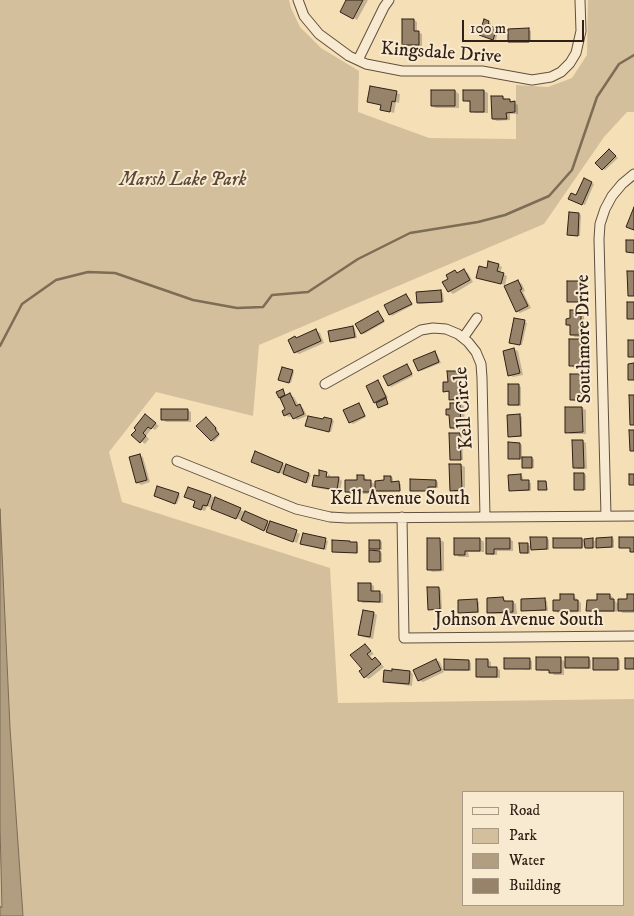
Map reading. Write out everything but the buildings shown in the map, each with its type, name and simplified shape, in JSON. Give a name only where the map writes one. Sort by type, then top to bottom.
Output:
[{"type":"street","name":"Kingsdale Drive","points":[[298,0],[310,26],[334,45],[358,60],[384,69],[402,71],[482,71],[532,80],[551,77],[561,72],[570,63],[576,53],[582,31],[580,0]]},
{"type":"street","points":[[358,60],[384,7],[390,0]]},
{"type":"street","name":"Southmore Drive","points":[[606,516],[600,224],[612,196],[634,174]]},
{"type":"street","points":[[463,338],[477,318]]},
{"type":"street","name":"Kell Circle","points":[[325,384],[421,330],[433,328],[446,329],[463,338],[476,352],[481,364],[486,516]]},
{"type":"street","name":"Kell Avenue South","points":[[177,461],[312,514],[347,518],[634,516]]},
{"type":"street","name":"Johnson Avenue South","points":[[402,517],[404,638],[634,636]]},
{"type":"green space","name":"Marsh Lake Park","points":[[0,0],[289,0],[300,27],[321,48],[359,71],[358,112],[429,138],[516,139],[516,85],[548,87],[572,78],[587,55],[588,0],[634,0],[634,112],[627,112],[604,137],[544,224],[259,345],[253,416],[156,392],[109,452],[122,502],[330,568],[338,703],[634,699],[634,916],[0,916]]},
{"type":"water","points":[[0,509],[10,728],[23,916],[0,916],[0,906],[2,908],[0,827]]},
{"type":"waterway","points":[[0,346],[22,304],[56,280],[88,272],[115,273],[193,300],[237,308],[263,307],[272,295],[308,292],[358,259],[410,233],[478,222],[505,215],[549,196],[572,170],[597,97],[619,64],[634,55]]}]
